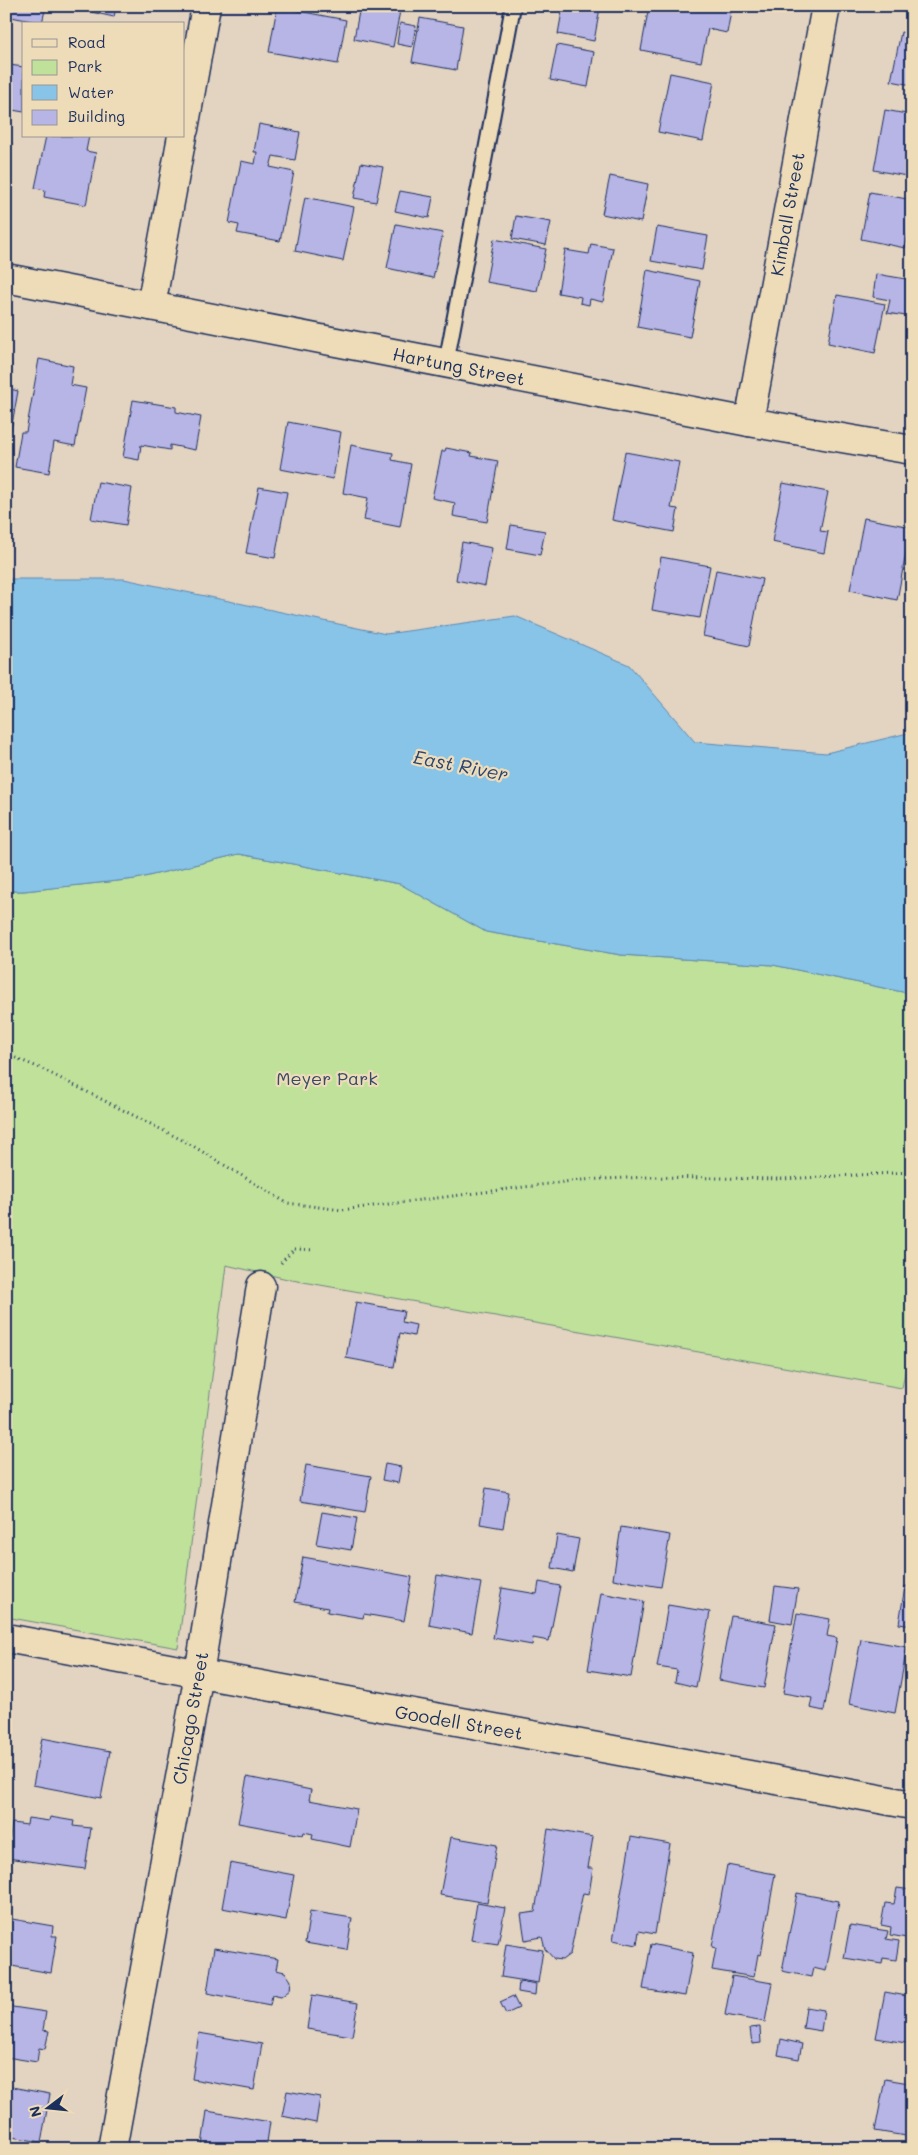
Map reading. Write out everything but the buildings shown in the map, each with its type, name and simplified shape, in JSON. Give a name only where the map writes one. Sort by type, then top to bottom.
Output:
[{"type":"street","points":[[185,123],[206,6]]},
{"type":"street","name":"Kimball Street","points":[[749,422],[826,6]]},
{"type":"street","points":[[151,306],[182,138]]},
{"type":"street","name":"Hartung Street","points":[[6,278],[749,422],[912,450]]},
{"type":"street","name":"Chicago Street","points":[[112,2149],[199,1674],[261,1286]]},
{"type":"street","name":"Goodell Street","points":[[6,1638],[912,1805]]},
{"type":"lane","points":[[446,364],[513,6]]},
{"type":"path","points":[[6,1054],[40,1068],[188,1142],[287,1203],[316,1208],[350,1210],[580,1180],[649,1177],[783,1179],[897,1175],[912,1172]]},
{"type":"green space","name":"Meyer Park","points":[[239,854],[400,884],[486,932],[621,955],[773,965],[912,994],[912,1337],[902,1388],[292,1280],[226,1265],[178,1648],[6,1617],[6,891],[24,891],[136,879]]},
{"type":"water","name":"East River","points":[[6,579],[124,579],[386,634],[515,616],[629,665],[695,742],[826,753],[912,732],[912,994],[773,965],[621,955],[486,932],[400,884],[239,854],[136,879],[24,891],[6,891]]}]
